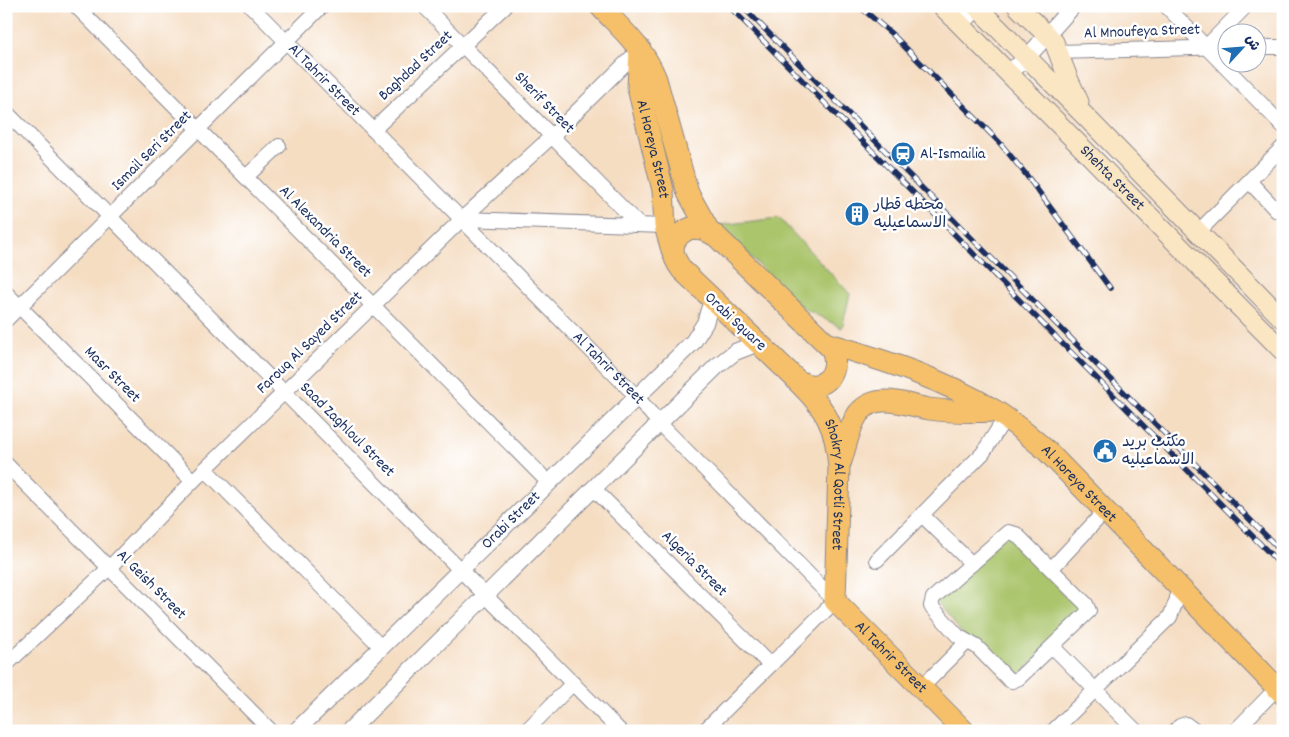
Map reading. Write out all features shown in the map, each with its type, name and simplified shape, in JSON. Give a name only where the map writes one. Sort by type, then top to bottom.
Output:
[{"type":"main road","name":"Al Horeya Street","points":[[600,6],[650,62],[688,193],[708,231]]},
{"type":"main road","name":"Shehta Street","points":[[942,6],[1283,351]]},
{"type":"main road","points":[[1017,6],[1048,34],[1059,52],[1068,78],[1086,117]]},
{"type":"main road","name":"Shehta Street","points":[[979,7],[1197,233],[1283,319]]},
{"type":"main road","name":"Al Horeya Street","points":[[640,49],[638,88],[664,190],[665,226],[672,250]]},
{"type":"main road","points":[[672,250],[676,239],[685,231],[697,228],[708,231],[832,350],[835,357],[835,366],[827,380],[812,386],[796,380]]},
{"type":"main road","name":"Orabi Square","points":[[672,250],[673,256],[682,270],[796,380]]},
{"type":"main road","name":"Al Horeya Street","points":[[826,344],[857,352],[946,385],[1000,414],[1046,450],[1280,691]]},
{"type":"main road","name":"Shokry Al Qotli Street","points":[[796,380],[816,399],[826,414],[834,431],[838,449],[835,602]]},
{"type":"main road","points":[[839,467],[858,413],[866,406],[875,402],[886,400],[918,407],[1000,414]]},
{"type":"main road","name":"Al Tahrir Street","points":[[835,602],[964,731]]},
{"type":"street","name":"Al Alexandria Street","points":[[76,6],[549,483]]},
{"type":"street","name":"Al Tahrir Street","points":[[251,6],[636,396],[659,422],[835,602]]},
{"type":"street","name":"Ismail Seri Street","points":[[6,320],[322,6]]},
{"type":"street","name":"Sherif Street","points":[[424,6],[638,224]]},
{"type":"street","name":"Baghdad Street","points":[[373,130],[505,6]]},
{"type":"street","points":[[1008,72],[1028,58],[1073,6]]},
{"type":"street","points":[[1166,6],[1283,126]]},
{"type":"street","points":[[1206,47],[1246,6]]},
{"type":"street","points":[[961,25],[979,7]]},
{"type":"street","name":"Al Mnoufeya Street","points":[[1059,52],[1216,47]]},
{"type":"street","points":[[1266,47],[1283,47]]},
{"type":"street","name":"Farouq Al Sayed Street","points":[[6,665],[109,568],[205,469],[640,49]]},
{"type":"street","name":"Saad Zaghloul Street","points":[[6,112],[620,731]]},
{"type":"street","points":[[246,177],[279,146]]},
{"type":"street","points":[[1197,233],[1283,147]]},
{"type":"street","points":[[1249,181],[1277,211]]},
{"type":"street","points":[[462,219],[665,226]]},
{"type":"street","name":"Masr Street","points":[[6,293],[193,481]]},
{"type":"street","name":"Orabi Street","points":[[296,731],[693,342],[705,323],[712,300]]},
{"type":"street","points":[[349,731],[725,358],[758,343]]},
{"type":"street","points":[[878,560],[983,453],[1000,414]]},
{"type":"street","name":"Al Geish Street","points":[[6,464],[271,731]]},
{"type":"street","points":[[205,469],[381,647]]},
{"type":"street","name":"Algeria Street","points":[[593,488],[770,665]]},
{"type":"street","points":[[1052,568],[1105,511]]},
{"type":"street","points":[[922,515],[972,564]]},
{"type":"street","points":[[1012,532],[1052,568],[1086,604],[1089,611],[1019,678],[1012,681],[977,648],[958,636],[933,609],[931,602],[1004,534],[1012,532]]},
{"type":"street","points":[[1053,731],[1170,617],[1177,599],[1177,585]]},
{"type":"street","points":[[704,731],[835,602]]},
{"type":"street","points":[[922,688],[968,642]]},
{"type":"street","points":[[1053,647],[1136,731]]},
{"type":"street","points":[[526,731],[573,683]]},
{"type":"street","points":[[1235,731],[1280,691]]},
{"type":"street","points":[[1175,731],[1180,726],[1186,724],[1195,731]]},
{"type":"green space","points":[[779,218],[850,294],[842,328],[803,308],[720,225]]},
{"type":"green space","points":[[1008,532],[1086,604],[1016,680],[971,644],[933,598]]},
{"type":"railway","points":[[729,6],[1283,567]]},
{"type":"railway","points":[[742,6],[1283,553]]},
{"type":"railway","points":[[859,6],[893,35],[999,142],[1024,172],[1110,288]]},
{"type":"place","name":"Al-Ismailia","points":[[903,154]]},
{"type":"place","name":"محطه قطار الاسماعيليه","points":[[857,214]]},
{"type":"place","name":"مكتب بريد الاسماعيليه","points":[[1105,451]]}]
